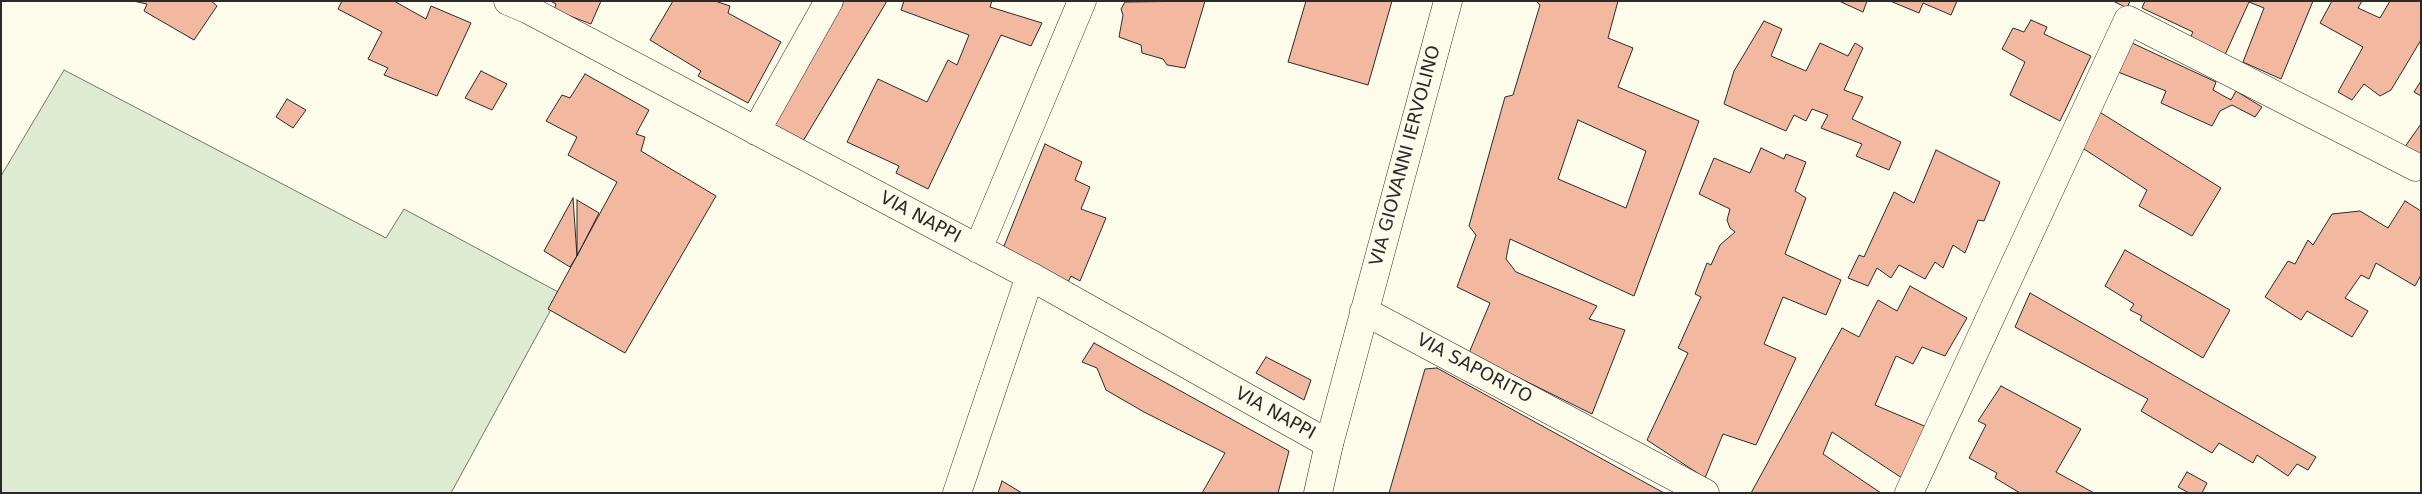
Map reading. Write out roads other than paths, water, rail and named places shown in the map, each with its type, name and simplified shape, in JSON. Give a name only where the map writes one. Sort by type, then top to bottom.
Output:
[{"type":"street","name":"VIA NAPPI","points":[[508,1],[527,9],[1030,276],[1328,444]]},
{"type":"street","points":[[756,131],[829,1]]},
{"type":"street","points":[[978,249],[1082,1]]},
{"type":"street","name":"VIA GIOVANNI IERVOLINO","points":[[1364,310],[1448,1]]},
{"type":"street","points":[[1908,493],[2128,20],[2416,167]]},
{"type":"street","points":[[957,493],[1030,276]]},
{"type":"street","points":[[1318,493],[1328,444],[1364,310]]},
{"type":"street","name":"VIA SAPORITO","points":[[1364,310],[1705,493]]}]
